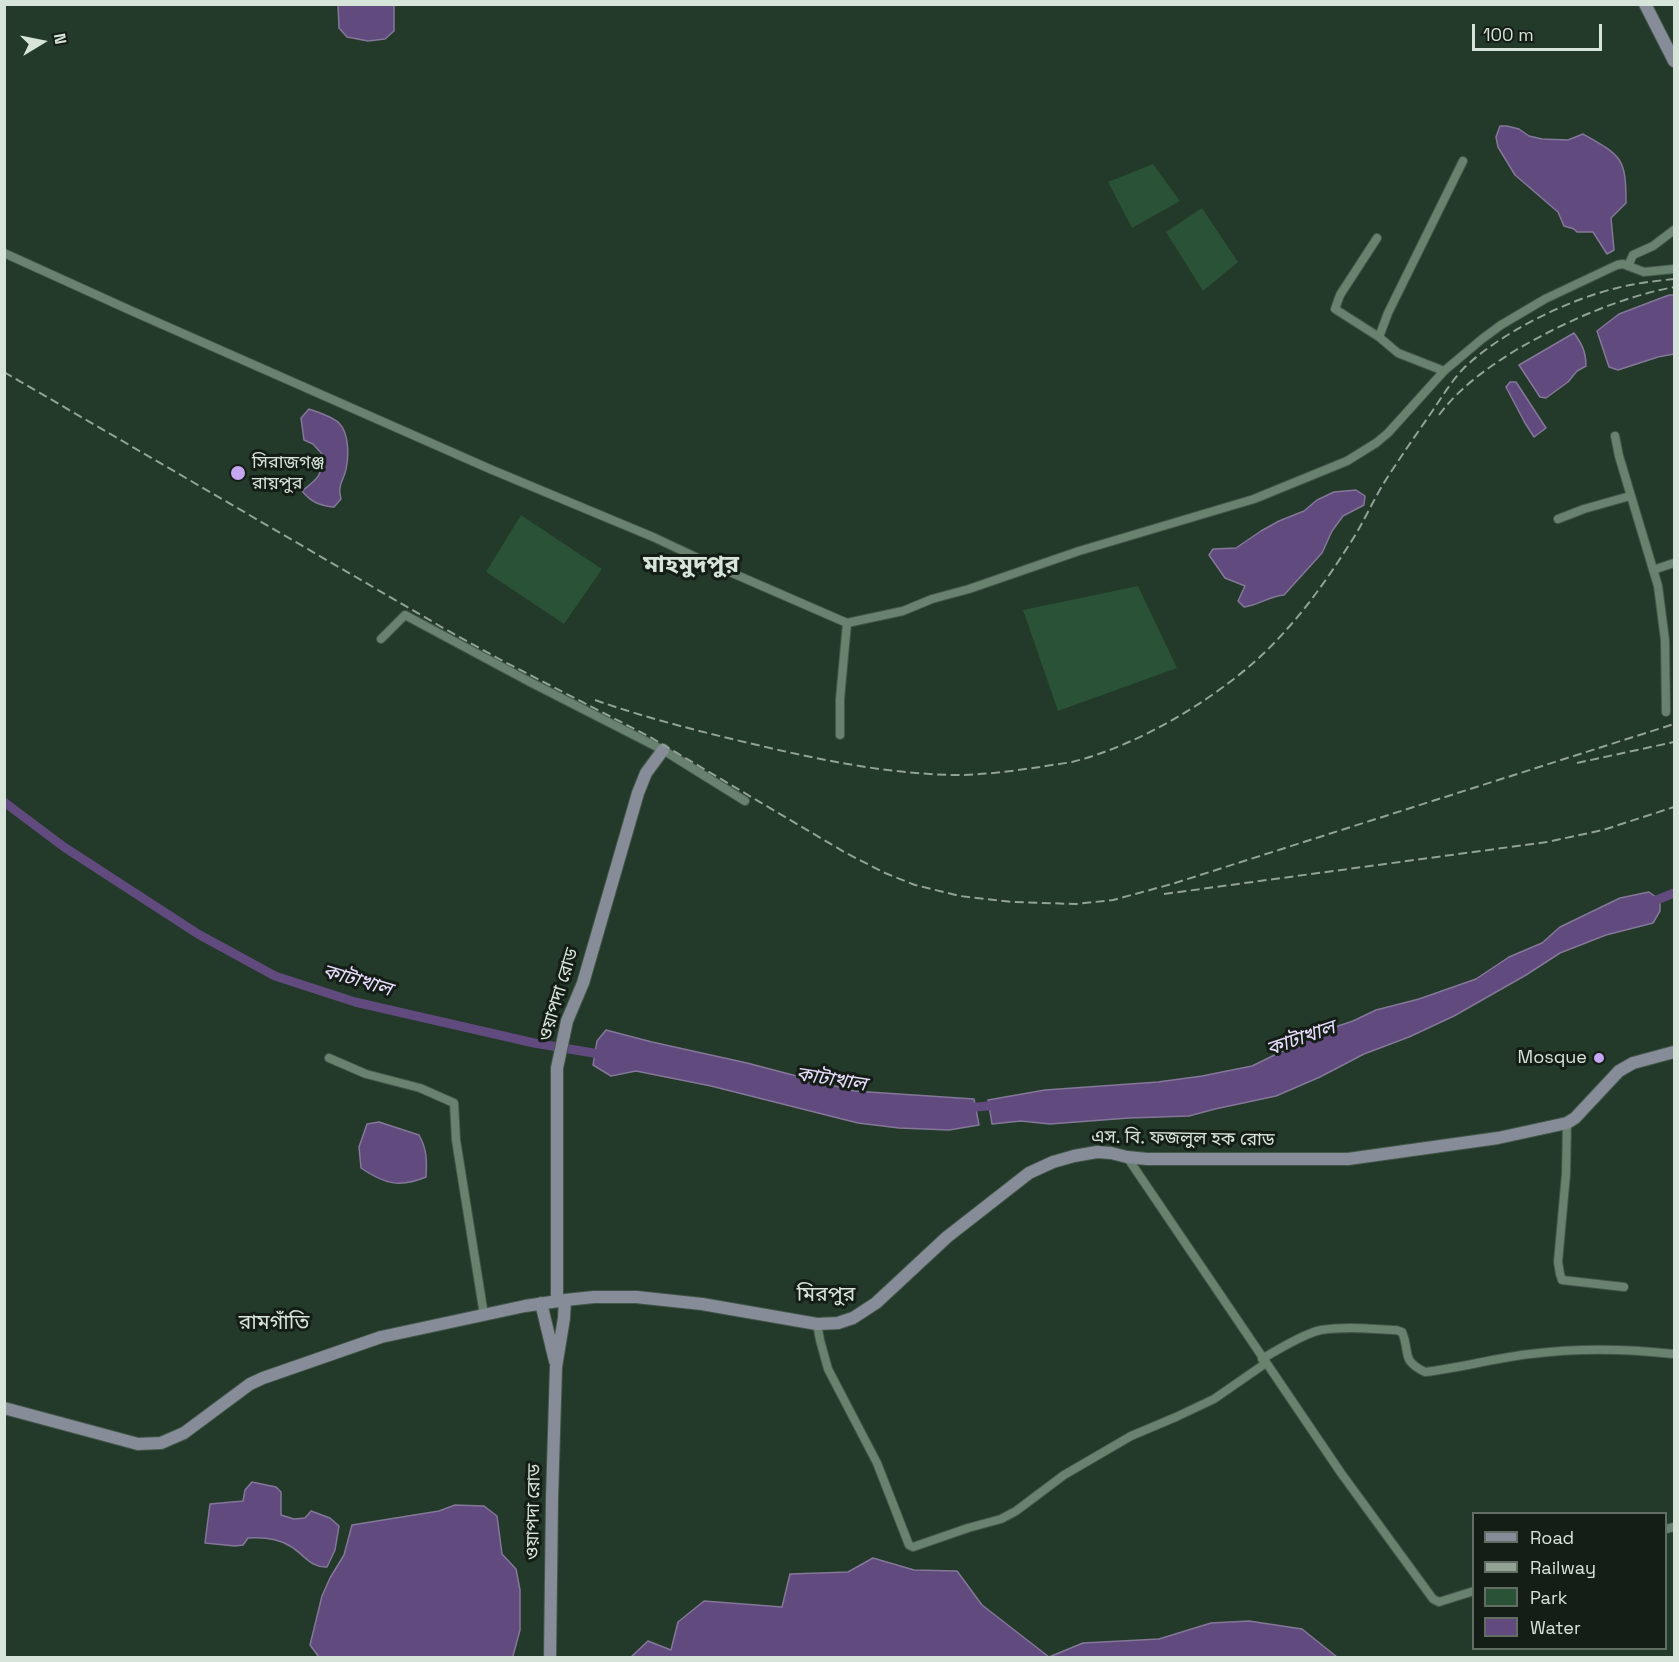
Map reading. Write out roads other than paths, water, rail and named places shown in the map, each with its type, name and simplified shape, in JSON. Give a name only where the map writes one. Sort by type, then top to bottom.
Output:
[{"type":"main road","points":[[1646,4],[1674,62]]},
{"type":"main road","name":"ওয়াপদা রোড","points":[[550,1658],[556,1367],[564,1318],[561,1300],[557,1068],[567,1021],[583,983],[641,782],[663,750]]},
{"type":"main road","name":"এস. বি. ফজলুল হক রোড","points":[[4,1408],[138,1444],[162,1443],[184,1433],[250,1384],[263,1378],[381,1337],[561,1300],[636,1297],[702,1304],[817,1324],[838,1323],[853,1318],[876,1303],[947,1237],[1029,1173],[1053,1162],[1097,1152],[1111,1152],[1127,1157],[1170,1159],[1347,1159],[1498,1138],[1567,1123],[1575,1118],[1619,1071],[1633,1063],[1674,1052]]},
{"type":"main road","name":"ওয়াপদা রোড","points":[[541,1303],[556,1367]]},
{"type":"street","points":[[1379,337],[1388,313],[1463,161]]},
{"type":"street","points":[[1628,266],[1633,255],[1653,246],[1674,230]]},
{"type":"street","points":[[1377,238],[1340,295],[1335,309],[1379,337],[1398,353],[1444,371]]},
{"type":"street","points":[[4,253],[490,469],[653,537],[847,624],[903,610],[1079,551],[1254,499],[1339,465],[1376,443],[1444,371],[1482,339],[1545,299],[1617,265],[1644,272],[1674,269]]},
{"type":"street","points":[[1614,436],[1658,586],[1665,640],[1666,712]]},
{"type":"street","points":[[1558,519],[1630,496]]},
{"type":"street","points":[[1653,570],[1674,563]]},
{"type":"street","points":[[381,639],[405,615],[663,750],[745,801]]},
{"type":"street","points":[[840,735],[840,699],[847,624]]},
{"type":"street","points":[[329,1058],[366,1074],[420,1088],[454,1103],[456,1140],[484,1315]]},
{"type":"street","points":[[1567,1123],[1566,1174],[1558,1262],[1562,1280],[1624,1287]]},
{"type":"street","points":[[1127,1157],[1341,1473],[1433,1599],[1439,1602],[1472,1591]]},
{"type":"street","points":[[817,1324],[819,1340],[828,1369],[877,1463],[909,1545],[913,1547],[1000,1519],[1016,1511],[1064,1475],[1131,1436],[1215,1399],[1280,1347],[1319,1330],[1349,1328],[1402,1332],[1408,1359],[1414,1367],[1425,1372],[1563,1350],[1674,1354]]},
{"type":"water","points":[[338,5],[394,5],[394,31],[385,39],[368,41],[347,37],[339,28]]},
{"type":"water","points":[[1500,126],[1519,129],[1529,136],[1542,139],[1568,140],[1583,134],[1614,154],[1623,167],[1626,203],[1611,218],[1614,250],[1607,254],[1593,232],[1577,232],[1564,226],[1558,212],[1515,175],[1498,147],[1496,137]]},
{"type":"water","points":[[1674,295],[1674,354],[1618,370],[1609,367],[1597,331],[1619,314]]},
{"type":"water","points":[[1574,333],[1583,348],[1586,366],[1546,398],[1540,397],[1519,365]]},
{"type":"water","points":[[1510,382],[1516,382],[1546,428],[1534,437],[1506,387]]},
{"type":"water","points":[[309,409],[339,423],[345,433],[348,454],[340,488],[341,499],[334,507],[316,503],[302,491],[318,476],[322,461],[322,454],[313,444],[304,440],[301,418]]},
{"type":"water","points":[[1356,490],[1365,496],[1364,505],[1343,516],[1332,531],[1322,553],[1284,595],[1244,607],[1238,601],[1245,586],[1225,578],[1209,555],[1213,549],[1236,548],[1279,521],[1304,511],[1317,500],[1334,492]]},
{"type":"water","points":[[1649,892],[1660,900],[1660,911],[1653,923],[1606,935],[1560,953],[1454,1016],[1409,1037],[1364,1054],[1320,1077],[1276,1096],[1189,1116],[1050,1124],[1021,1121],[992,1124],[988,1100],[1045,1090],[1158,1082],[1252,1066],[1326,1030],[1376,1010],[1419,999],[1476,979],[1509,957],[1542,943],[1560,927],[1620,898]]},
{"type":"water","points":[[606,1030],[854,1091],[974,1099],[979,1125],[949,1130],[899,1128],[858,1123],[711,1086],[636,1071],[611,1076],[593,1065],[597,1041]]},
{"type":"water","points":[[379,1122],[419,1135],[426,1155],[426,1177],[392,1183],[377,1178],[361,1168],[359,1147],[367,1124]]},
{"type":"water","points":[[252,1482],[276,1487],[281,1492],[281,1515],[294,1519],[305,1518],[311,1511],[330,1518],[339,1526],[335,1550],[327,1567],[316,1565],[290,1546],[270,1539],[248,1538],[243,1545],[235,1546],[205,1543],[210,1504],[243,1501],[245,1490]]},
{"type":"water","points":[[455,1505],[484,1506],[497,1516],[502,1554],[516,1569],[520,1590],[520,1630],[513,1656],[511,1658],[319,1657],[310,1645],[322,1596],[344,1555],[352,1525],[439,1511]]},
{"type":"water","points":[[873,1558],[914,1570],[957,1571],[982,1605],[1049,1657],[631,1657],[648,1641],[671,1650],[678,1622],[704,1601],[782,1607],[790,1574],[848,1572]]},
{"type":"water","points":[[1249,1621],[1302,1629],[1337,1657],[1049,1657],[1083,1643],[1159,1639],[1211,1623]]},
{"type":"waterway","name":"কাটাখাল","points":[[4,802],[64,847],[198,934],[275,976],[355,1002],[534,1043],[605,1055]]},
{"type":"waterway","name":"কাটাখাল","points":[[1649,903],[1674,893]]},
{"type":"waterway","name":"কাটাখাল","points":[[965,1108],[999,1105]]},
{"type":"railway","points":[[595,700],[703,732],[770,748],[885,770],[956,775],[987,774],[1072,762],[1099,754],[1182,715],[1233,679],[1276,641],[1331,573],[1382,486],[1449,386],[1478,356],[1514,331],[1578,300],[1624,286],[1674,279]]},
{"type":"railway","points":[[1439,415],[1455,396],[1484,371],[1535,339],[1613,304],[1674,287]]},
{"type":"railway","points":[[4,372],[445,629],[650,737],[846,853],[915,885],[960,896],[1012,902],[1076,904],[1113,900],[1172,884],[1674,724]]},
{"type":"railway","points":[[1577,763],[1674,742]]},
{"type":"railway","points":[[1164,894],[1547,842],[1603,830],[1674,807]]},
{"type":"place","name":"সিরাজগঞ্জ রায়পুর","points":[[238,473]]},
{"type":"place","name":"Mosque","points":[[1599,1058]]},
{"type":"district","name":"মাহমুদপুর","points":[[691,565]]},
{"type":"district","name":"মিরপুর","points":[[826,1295]]},
{"type":"district","name":"রামগাঁতি","points":[[274,1323]]}]
